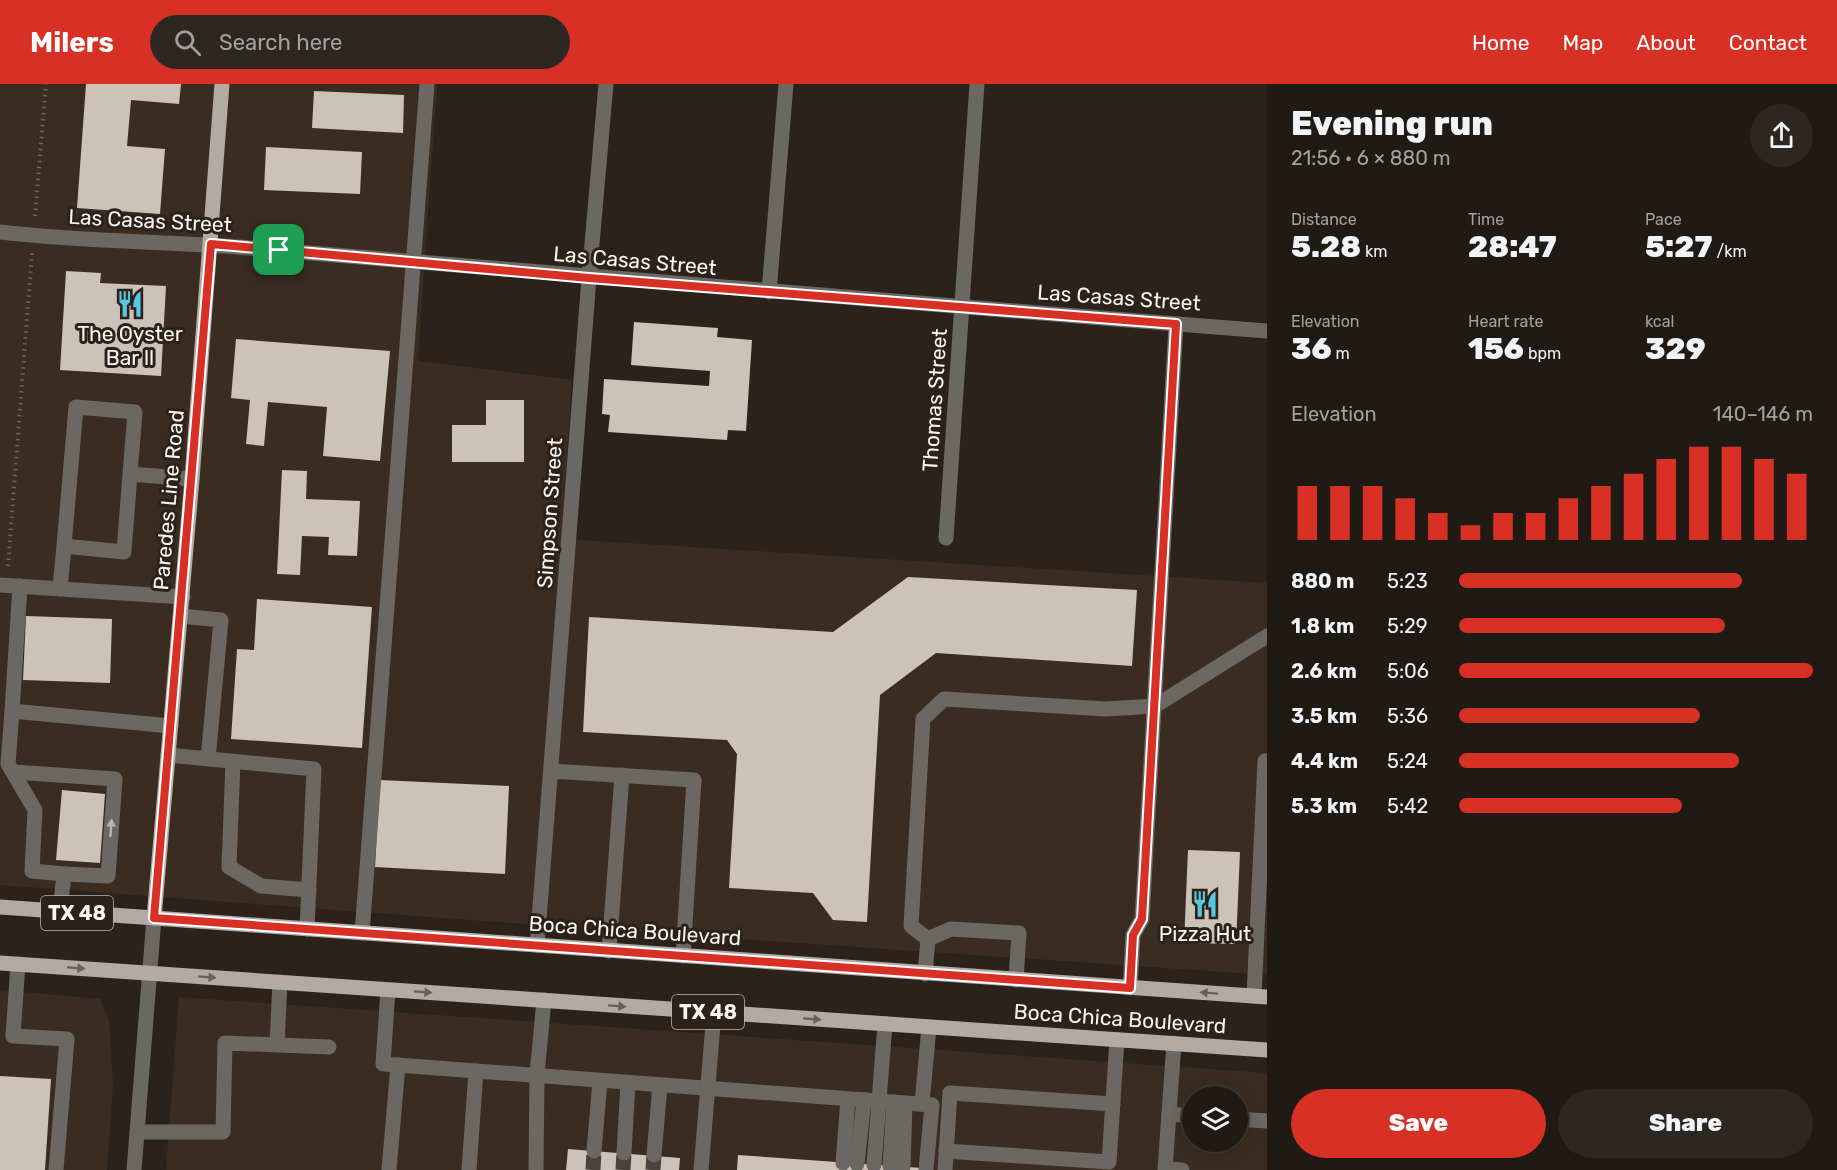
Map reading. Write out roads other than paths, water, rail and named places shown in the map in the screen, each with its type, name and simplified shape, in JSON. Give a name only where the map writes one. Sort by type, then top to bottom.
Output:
[{"type":"main road","name":"Paredes Line Road","points":[[154,918],[183,597],[222,84]]},
{"type":"main road","name":"Boca Chica Boulevard","points":[[0,907],[1261,996]]},
{"type":"main road","name":"Boca Chica Boulevard","points":[[0,963],[1117,1040],[1264,1048]]},
{"type":"street","points":[[362,933],[427,84]]},
{"type":"street","name":"Simpson Street","points":[[537,945],[606,84]]},
{"type":"street","points":[[769,292],[786,84]]},
{"type":"street","name":"Thomas Street","points":[[946,538],[977,84]]},
{"type":"street","name":"Las Casas Street","points":[[0,232],[34,236],[211,244],[589,278],[1267,331]]},
{"type":"street","points":[[1130,988],[1133,935],[1142,919],[1176,324]]},
{"type":"street","points":[[60,589],[76,407],[135,412],[124,552],[64,546]]},
{"type":"street","points":[[130,474],[192,479]]},
{"type":"street","points":[[0,585],[183,597]]},
{"type":"street","points":[[14,772],[115,779],[108,876],[32,871],[35,810],[8,764],[20,586]]},
{"type":"street","points":[[181,616],[221,621],[208,759]]},
{"type":"street","points":[[928,939],[910,926],[923,719],[944,699],[1106,709],[1155,706],[1267,636]]},
{"type":"street","points":[[12,711],[171,726]]},
{"type":"street","points":[[168,755],[314,769],[307,929]]},
{"type":"street","points":[[233,761],[229,867],[261,885],[309,890]]},
{"type":"street","points":[[1261,996],[1265,761],[1267,761]]},
{"type":"street","points":[[551,771],[694,780],[683,956]]},
{"type":"street","points":[[609,951],[622,775]]},
{"type":"street","points":[[60,911],[64,874]]},
{"type":"street","points":[[134,1170],[154,918]]},
{"type":"street","points":[[928,939],[951,929],[1019,933],[1016,980]]},
{"type":"street","points":[[925,974],[928,939]]},
{"type":"street","points":[[18,964],[13,1036],[67,1039],[56,1170]]},
{"type":"street","points":[[277,1045],[280,982]]},
{"type":"street","points":[[388,990],[383,1064],[932,1105],[926,1170]]},
{"type":"street","points":[[536,1170],[537,1075],[544,1000]]},
{"type":"street","points":[[701,1170],[714,1012]]},
{"type":"street","points":[[874,1165],[885,1024]]},
{"type":"street","points":[[922,1104],[929,1027]]},
{"type":"street","points":[[946,1151],[1109,1162],[1117,1040]]},
{"type":"street","points":[[137,1132],[223,1132],[225,1042],[329,1047]]},
{"type":"street","points":[[1174,1043],[1165,1169],[1182,1170]]},
{"type":"street","points":[[389,1170],[398,1065]]},
{"type":"street","points":[[469,1170],[476,1071]]},
{"type":"street","points":[[594,1151],[600,1081]]},
{"type":"street","points":[[624,1153],[628,1083]]},
{"type":"street","points":[[654,1155],[660,1085]]},
{"type":"street","points":[[945,1170],[950,1093],[1113,1104]]},
{"type":"street","points":[[850,1164],[878,1101]]},
{"type":"street","points":[[878,1101],[897,1167]]},
{"type":"street","points":[[1169,1114],[1182,1115]]},
{"type":"street","points":[[1248,1120],[1267,1121]]},
{"type":"tunnel","points":[[593,1170],[594,1151]]},
{"type":"tunnel","points":[[623,1170],[624,1153]]},
{"type":"tunnel","points":[[653,1170],[654,1155]]},
{"type":"place","name":"The Oyster Bar ll","points":[[130,304]]},
{"type":"place","name":"Pizza Hut","points":[[1205,904]]}]
